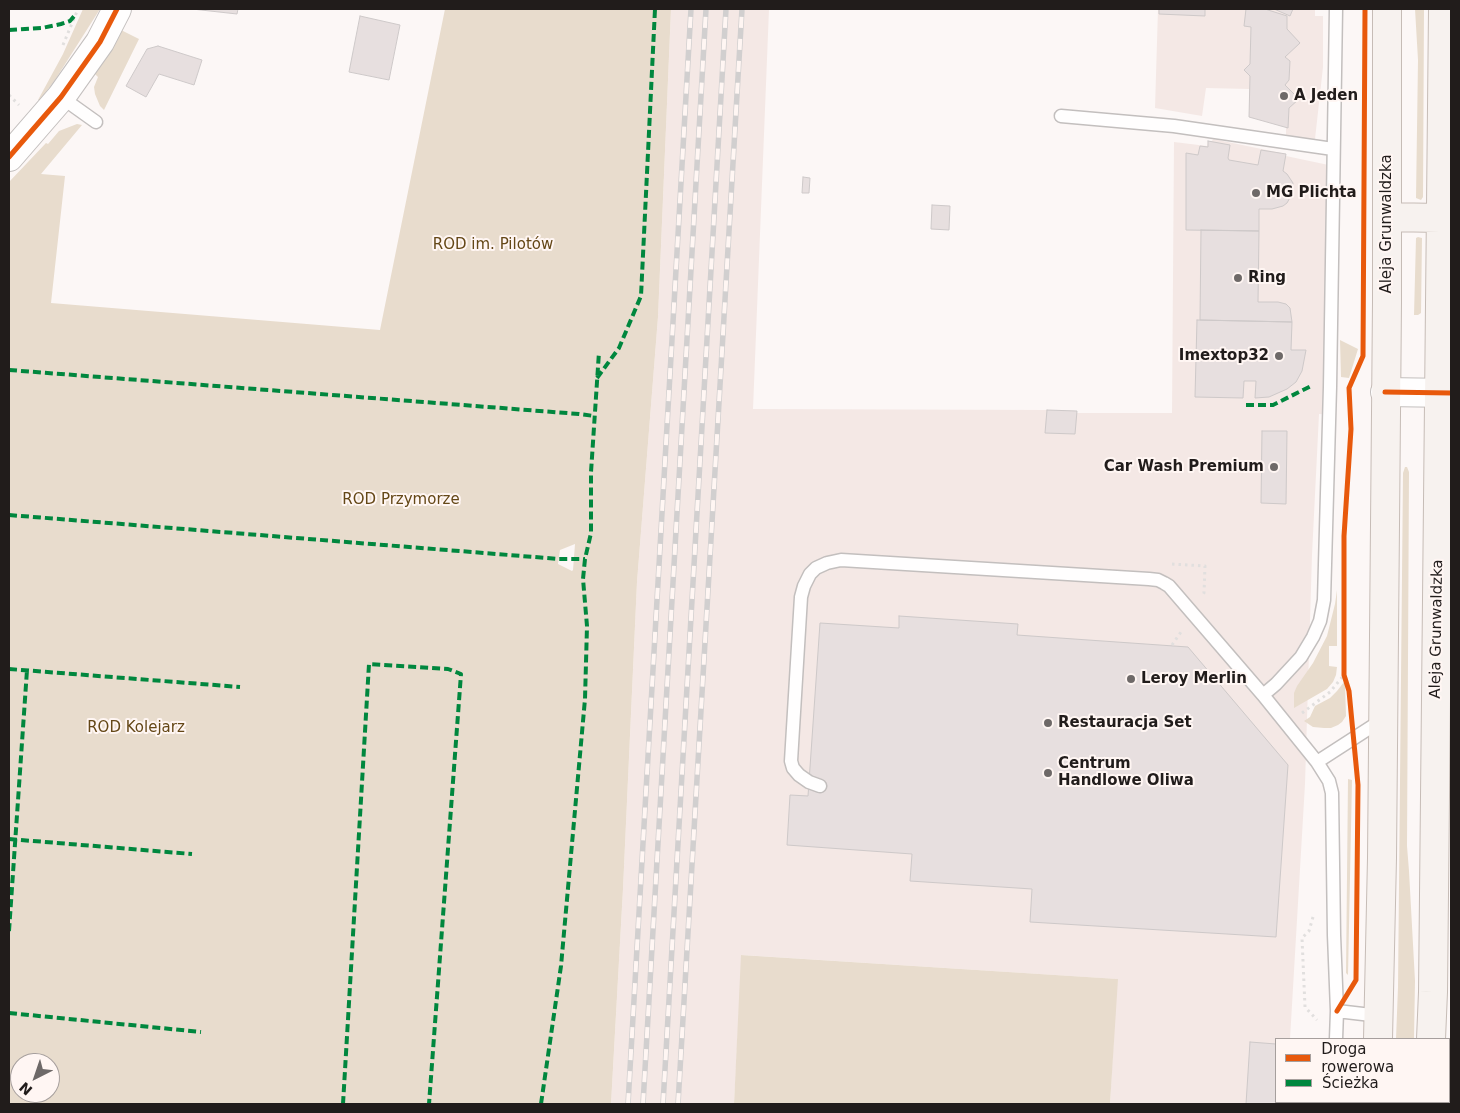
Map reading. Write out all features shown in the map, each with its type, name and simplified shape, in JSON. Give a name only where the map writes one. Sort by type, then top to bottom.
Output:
[{"type":"main road","name":"Aleja Grunwaldzka","points":[[1379,1028],[1387,217],[1387,9]]},
{"type":"main road","name":"Aleja Grunwaldzka","points":[[1431,1038],[1439,854],[1439,530],[1445,393],[1440,218],[1446,182],[1442,9]]},
{"type":"main road","points":[[1387,217],[1440,218]]},
{"type":"street","points":[[9,157],[61,97],[100,42],[117,9]]},
{"type":"street","points":[[1385,392],[1445,393]]},
{"type":"lane","points":[[1263,695],[1302,657],[1320,620],[1324,600],[1330,387],[1336,9]]},
{"type":"lane","points":[[61,97],[96,122]]},
{"type":"lane","points":[[1061,116],[1174,126],[1333,149]]},
{"type":"lane","points":[[820,786],[809,782],[799,775],[792,768],[790,761],[800,597],[810,574],[816,568],[841,560],[1158,580],[1169,586],[1263,695],[1317,762],[1329,781],[1332,793],[1334,935],[1338,1011],[1336,1038]]},
{"type":"lane","points":[[1317,762],[1382,720]]},
{"type":"lane","points":[[1338,1011],[1379,1028]]},
{"type":"path","points":[[1297,716],[1330,692],[1344,675],[1347,683]]},
{"type":"path","points":[[1305,1006],[1302,938],[1309,931],[1314,910]]},
{"type":"shaded area","points":[[671,9],[769,9],[753,409],[1047,410],[1077,411],[1077,413],[1172,413],[1174,142],[1207,146],[1208,141],[1213,139],[1338,167],[1337,400],[1333,415],[1319,414],[1312,555],[1305,784],[1290,1038],[1275,1038],[1275,1103],[1286,1104],[1110,1104],[1117,979],[742,955],[734,1104],[611,1104],[637,582],[658,317]]},
{"type":"shaded area","points":[[1158,9],[1315,9],[1315,16],[1323,16],[1323,67],[1315,139],[1286,138],[1286,127],[1249,117],[1249,89],[1206,88],[1202,116],[1155,108]]},
{"type":"green space","points":[[83,9],[100,9],[55,80],[40,100],[38,100],[63,54]]},
{"type":"green space","points":[[445,9],[671,9],[658,317],[637,582],[611,1104],[9,1104],[9,182],[59,131],[77,124],[82,125],[41,174],[65,176],[51,303],[380,330]],"holes":[[[575,544],[573,570],[558,564],[560,550]]]},
{"type":"green space","points":[[1415,9],[1424,9],[1423,197],[1421,200],[1416,198],[1418,60]]},
{"type":"green space","points":[[121,30],[139,39],[104,110],[100,106],[95,94],[94,87],[98,77],[95,74]]},
{"type":"green space","points":[[1416,238],[1422,238],[1421,313],[1414,315]]},
{"type":"green space","points":[[1340,340],[1358,349],[1349,378],[1341,377]]},
{"type":"green space","points":[[1405,467],[1407,467],[1409,472],[1407,846],[1415,981],[1414,1038],[1396,1038],[1403,473]]},
{"type":"green space","points":[[1337,590],[1337,646],[1329,646],[1329,666],[1337,667],[1336,675],[1327,689],[1294,708],[1294,693],[1297,686],[1313,663],[1327,636]]},
{"type":"green space","points":[[1344,682],[1346,716],[1342,722],[1331,728],[1324,728],[1313,727],[1304,721],[1310,717],[1315,706],[1330,698]]},
{"type":"green space","points":[[1348,779],[1352,780],[1348,975],[1346,973]]},
{"type":"green space","points":[[741,955],[1118,979],[1110,1104],[734,1104]]},
{"type":"green space","points":[[1451,1008],[1451,1104],[1446,1104],[1450,1103]]},
{"type":"building","points":[[192,9],[238,9],[237,14]]},
{"type":"building","points":[[1159,9],[1205,9],[1205,16],[1159,14]]},
{"type":"building","points":[[1246,9],[1265,9],[1287,16],[1287,29],[1300,43],[1285,57],[1290,61],[1289,80],[1285,85],[1299,99],[1289,108],[1288,128],[1249,117],[1250,76],[1244,70],[1250,64],[1251,27],[1244,26]]},
{"type":"building","points":[[1274,9],[1293,9],[1290,16]]},
{"type":"building","points":[[360,16],[400,25],[389,80],[349,72]]},
{"type":"building","points":[[158,46],[202,60],[194,85],[159,74],[146,97],[126,86],[147,49]]},
{"type":"building","points":[[1208,141],[1230,145],[1229,160],[1258,165],[1261,150],[1286,154],[1283,171],[1293,183],[1292,194],[1283,206],[1272,209],[1259,209],[1259,231],[1186,230],[1186,153],[1198,155],[1200,146],[1208,147]]},
{"type":"building","points":[[803,177],[810,178],[809,193],[802,193]]},
{"type":"building","points":[[932,205],[950,206],[949,230],[931,229]]},
{"type":"building","points":[[1201,230],[1259,231],[1258,302],[1286,304],[1290,308],[1292,322],[1200,320]]},
{"type":"building","points":[[1197,320],[1292,322],[1291,350],[1306,350],[1302,371],[1296,382],[1287,389],[1269,397],[1255,398],[1256,381],[1244,381],[1243,398],[1195,397]]},
{"type":"building","points":[[1047,410],[1077,411],[1075,434],[1045,433]]},
{"type":"building","name":"Car Wash Premium","points":[[1262,431],[1287,431],[1286,504],[1261,503]]},
{"type":"building","name":"Centrum Handlowe Oliwa","points":[[899,616],[1018,624],[1017,635],[1188,647],[1288,765],[1276,937],[1030,922],[1032,889],[910,881],[912,854],[787,845],[790,795],[808,796],[820,623],[899,628]]},
{"type":"building","points":[[1250,1042],[1275,1044],[1275,1103],[1286,1104],[1246,1104]]},
{"type":"railway","points":[[628,1104],[691,9]]},
{"type":"railway","points":[[643,1104],[706,9]]},
{"type":"railway","points":[[663,1104],[726,9]]},
{"type":"railway","points":[[678,1104],[742,9]]},
{"type":"marked path","points":[[597,378],[619,348],[641,296],[655,9]]},
{"type":"marked path","points":[[9,30],[42,28],[61,24],[70,21],[76,14]]},
{"type":"marked path","points":[[541,1104],[561,966],[585,699],[587,626],[583,579],[591,533],[591,472],[599,352]]},
{"type":"marked path","points":[[9,370],[594,416]]},
{"type":"marked path","points":[[1246,405],[1273,405],[1311,386]]},
{"type":"marked path","points":[[9,515],[559,559],[585,559]]},
{"type":"marked path","points":[[343,1104],[369,664],[448,669],[461,674],[429,1104]]},
{"type":"marked path","points":[[9,669],[240,687]]},
{"type":"marked path","points":[[9,931],[27,670]]},
{"type":"marked path","points":[[9,839],[192,854]]},
{"type":"marked path","points":[[9,1013],[201,1032]]},
{"type":"cycle path","points":[[9,157],[61,97],[100,42],[117,9]]},
{"type":"cycle path","points":[[1337,1011],[1356,980],[1358,785],[1349,691],[1344,675],[1344,536],[1351,429],[1349,388],[1363,356],[1365,9]]},
{"type":"cycle path","points":[[1385,392],[1451,393]]},
{"type":"place","name":"A Jeden","points":[[1284,96]]},
{"type":"place","name":"MG Plichta","points":[[1256,193]]},
{"type":"place","name":"Ring","points":[[1238,278]]},
{"type":"place","name":"Imextop32","points":[[1279,356]]},
{"type":"place","name":"Car Wash Premium","points":[[1274,467]]},
{"type":"place","name":"Leroy Merlin","points":[[1131,679]]},
{"type":"place","name":"Restauracja Set","points":[[1048,723]]},
{"type":"place","name":"Centrum Handlowe Oliwa","points":[[1048,773]]},
{"type":"park label","name":"ROD im. Pilotów","points":[[493,245]]},
{"type":"park label","name":"ROD Przymorze","points":[[401,500]]},
{"type":"park label","name":"ROD Kolejarz","points":[[136,728]]}]
